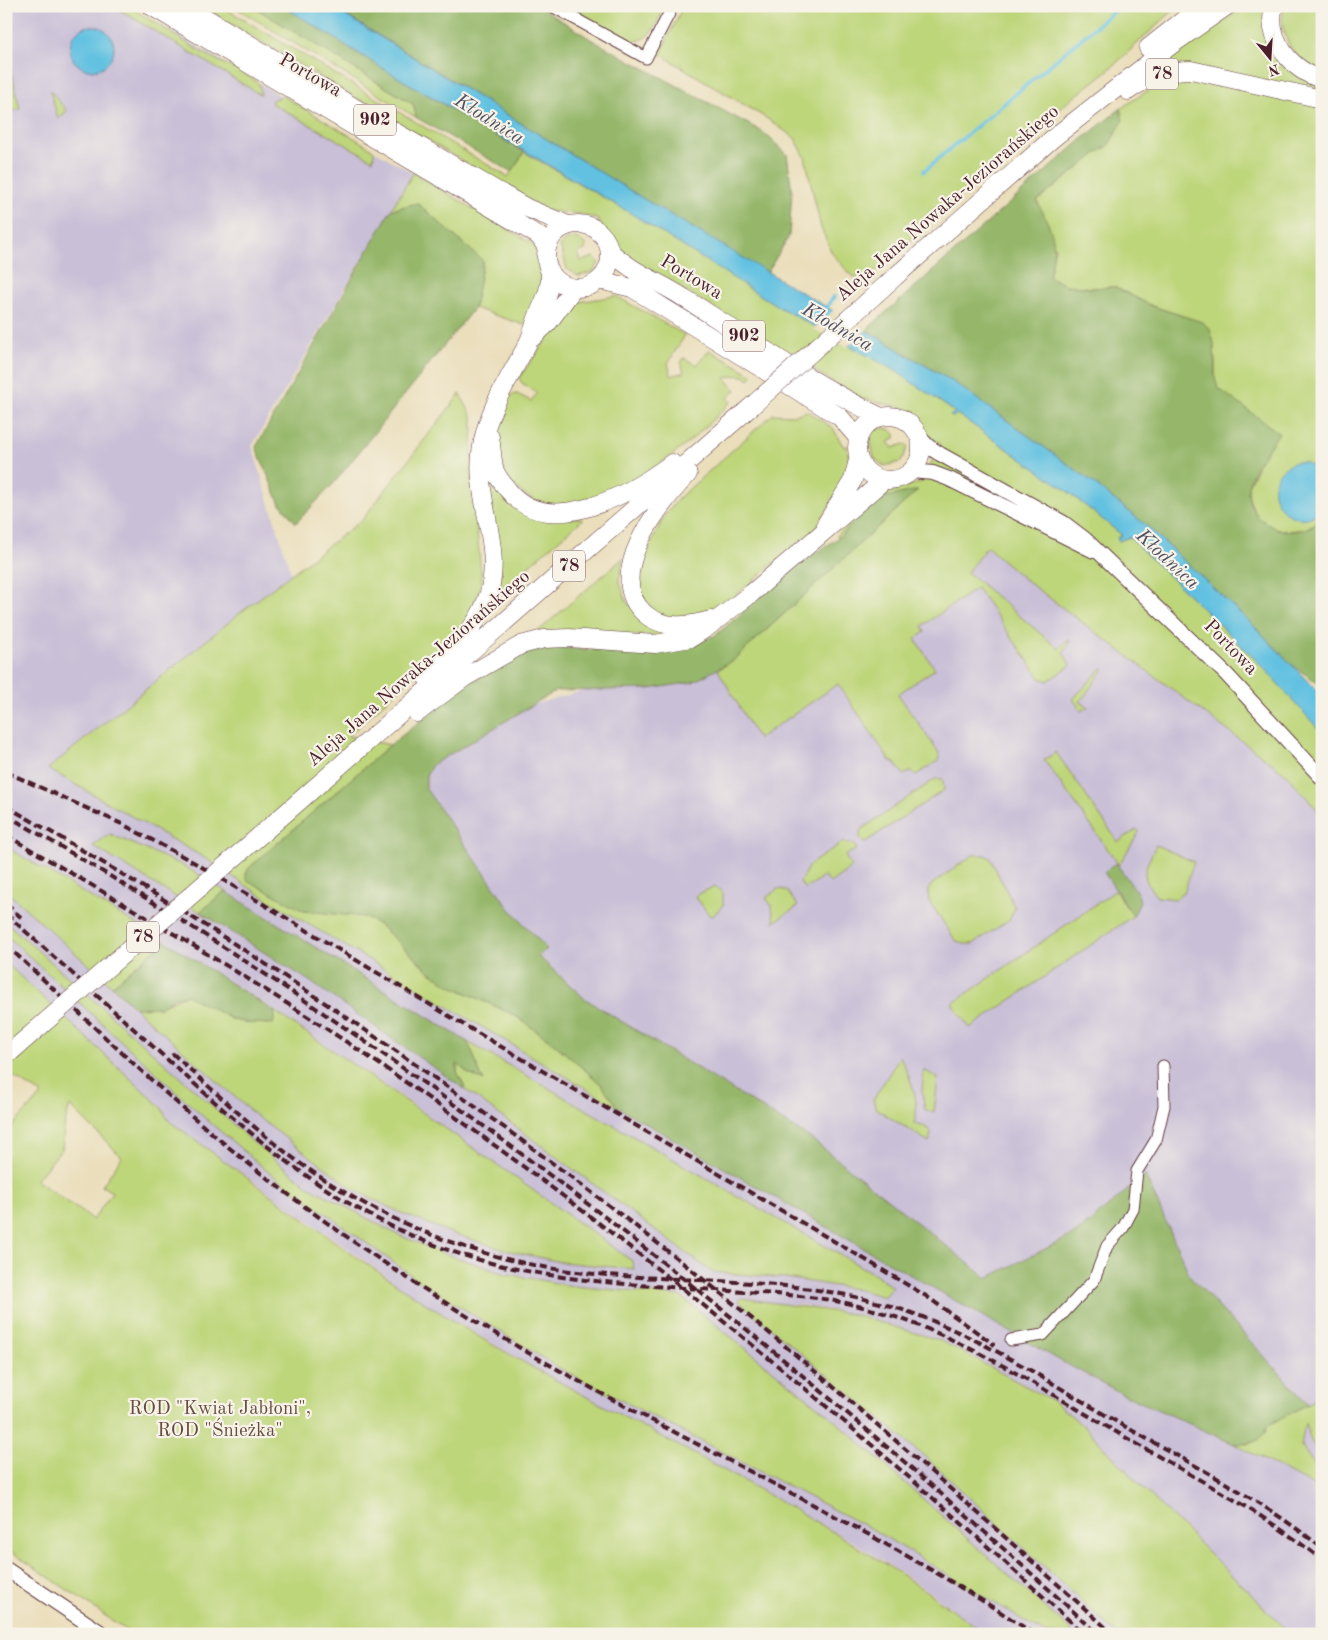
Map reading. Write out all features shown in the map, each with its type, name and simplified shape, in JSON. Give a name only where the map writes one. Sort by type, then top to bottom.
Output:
[{"type":"main road","name":"Portowa","points":[[151,6],[539,236],[547,248]]},
{"type":"main road","name":"Portowa","points":[[186,6],[527,208],[568,226]]},
{"type":"main road","name":"78","points":[[1052,139],[1067,118],[1201,6]]},
{"type":"main road","name":"Aleja Jana Nowaka-Jeziorańskiego","points":[[6,1056],[747,411],[897,275],[1052,139],[1170,46],[1227,6]]},
{"type":"main road","points":[[1274,6],[1275,33],[1288,59],[1300,70],[1322,79]]},
{"type":"main road","name":"78","points":[[1052,139],[1154,76],[1174,70],[1208,72],[1322,98]]},
{"type":"main road","name":"902","points":[[568,226],[584,224],[599,231],[610,251]]},
{"type":"main road","points":[[373,737],[403,697],[464,638],[474,626],[486,602],[494,570],[493,548],[481,475],[482,447],[488,424],[507,380],[528,342],[551,287],[550,271],[547,264],[547,248],[558,230],[568,226]]},
{"type":"main road","name":"Portowa","points":[[610,251],[621,262],[680,295],[846,399],[881,417]]},
{"type":"main road","points":[[550,271],[565,285],[574,288],[592,285],[599,280],[608,267],[610,251]]},
{"type":"main road","name":"Portowa","points":[[599,280],[632,288],[721,342],[840,417],[858,438]]},
{"type":"main road","points":[[528,342],[548,323],[574,288]]},
{"type":"main road","points":[[488,424],[496,471],[506,487],[516,500],[529,508],[547,514],[589,507],[620,496],[649,480],[687,451],[747,411]]},
{"type":"main road","points":[[719,618],[681,626],[659,622],[639,608],[633,598],[628,579],[636,550],[666,501],[747,411]]},
{"type":"main road","points":[[881,417],[871,421],[863,428],[858,438],[856,453],[858,460],[864,470],[872,477],[883,481],[899,479],[912,471],[919,461],[922,449],[919,437]]},
{"type":"main road","name":"902","points":[[881,417],[902,418],[910,424],[919,437]]},
{"type":"main road","points":[[817,538],[853,480],[858,460]]},
{"type":"main road","points":[[373,737],[413,716],[464,678],[499,656],[521,645],[544,639],[569,638],[655,644],[691,638],[752,593],[883,481]]},
{"type":"street","points":[[552,6],[646,58],[673,6]]},
{"type":"street","name":"Portowa","points":[[919,437],[928,447],[1064,523],[1102,554],[1226,674],[1322,778]]},
{"type":"street","name":"Portowa","points":[[912,471],[932,474],[949,480],[1075,543],[1102,554]]},
{"type":"street","points":[[1011,1340],[1044,1335],[1094,1280],[1107,1246],[1123,1228],[1133,1209],[1137,1171],[1156,1140],[1164,1106],[1163,1066]]},
{"type":"street","points":[[6,1569],[103,1634]]},
{"type":"shaded area","points":[[6,6],[128,6],[413,173],[252,446],[340,734],[236,880],[619,1108],[1059,1360],[1125,1395],[1234,1444],[1322,1490],[1322,1634],[1291,1634],[1137,1482],[1083,1425],[1050,1399],[939,1340],[852,1314],[801,1305],[739,1301],[931,1462],[1117,1634],[1075,1634],[831,1417],[680,1296],[573,1286],[502,1273],[437,1251],[394,1233],[308,1186],[253,1142],[6,922],[6,891],[255,1115],[355,1190],[401,1213],[451,1233],[505,1250],[561,1262],[634,1265],[401,1096],[265,1004],[165,941],[6,847]],"holes":[[[110,834],[184,866],[466,1041],[874,1274],[885,1297],[855,1289],[785,1278],[712,1272],[466,1090],[308,980],[94,847]]]},
{"type":"shaded area","points":[[987,547],[1028,582],[1286,774],[1322,815],[1322,1394],[1308,1404],[1190,1276],[1145,1176],[1077,1233],[987,1278],[810,1138],[584,998],[538,955],[547,949],[509,908],[430,796],[425,782],[390,745],[614,682]]},
{"type":"shaded area","points":[[6,935],[267,1171],[422,1283],[559,1368],[877,1532],[1046,1634],[985,1634],[933,1594],[861,1547],[770,1495],[555,1380],[424,1303],[169,1121],[161,1107],[6,963]]},
{"type":"shaded area","points":[[1308,1404],[1305,1424],[1311,1441],[1322,1459],[1322,1475],[1301,1446]]},
{"type":"green space","points":[[113,6],[128,6],[200,51],[253,79],[259,84],[261,95]]},
{"type":"green space","points":[[201,6],[221,6],[508,177],[524,152],[627,211],[779,307],[894,370],[955,412],[952,417],[957,414],[1062,487],[1122,535],[1119,541],[1129,537],[1264,668],[1319,728],[1322,733],[1322,815],[1286,774],[1028,582],[987,547],[967,572],[1059,649],[1066,641],[1070,641],[1063,653],[1071,665],[1048,681],[1040,678],[977,588],[922,626],[925,632],[915,639],[935,669],[898,694],[939,753],[939,760],[916,775],[911,771],[904,775],[894,762],[891,762],[838,684],[758,739],[718,670],[734,660],[917,491],[880,499],[838,538],[837,535],[878,495],[922,482],[940,444],[925,432],[903,408],[860,398],[623,253],[597,219],[580,214],[547,211]]},
{"type":"green space","points":[[233,6],[252,6],[413,104],[417,118]]},
{"type":"green space","points":[[252,6],[283,6],[382,68],[524,152],[512,172],[417,118],[413,104]]},
{"type":"green space","points":[[331,6],[539,6],[592,40],[763,132],[787,154],[792,191],[789,236],[767,273]]},
{"type":"green space","points":[[563,6],[665,6],[656,25],[648,35],[637,41],[629,41]]},
{"type":"green space","points":[[683,6],[1178,6],[1112,67],[1034,129],[863,283],[849,273],[832,253],[821,228],[805,157],[795,138],[766,118],[660,54]]},
{"type":"green space","points":[[1245,6],[1266,6],[1267,28],[1322,86],[1322,92],[1165,63]]},
{"type":"green space","points":[[1284,6],[1322,6],[1322,70],[1303,61],[1290,46],[1283,26]]},
{"type":"green space","points":[[6,50],[20,109],[6,112]]},
{"type":"green space","points":[[1187,78],[1322,106],[1322,519],[1305,529],[1289,531],[1272,528],[1257,516],[1249,499],[1248,486],[1257,468],[1230,399],[1218,388],[1215,379],[1215,360],[1201,322],[1152,306],[1115,287],[1091,288],[1066,285],[1049,277],[1055,248],[1037,201],[1108,146],[1123,113],[1120,109],[1159,83]]},
{"type":"green space","points":[[50,91],[67,111],[58,119]]},
{"type":"green space","points":[[283,96],[371,148],[374,152],[373,160],[271,103],[273,99]]},
{"type":"green space","points":[[1120,109],[1123,121],[1108,146],[1037,201],[1053,238],[1054,245],[1049,277],[1066,285],[1091,288],[1115,287],[1152,306],[1202,322],[1210,329],[1214,343],[1215,379],[1218,388],[1279,433],[1256,467],[1249,482],[1249,498],[1252,508],[1266,523],[1284,530],[1295,531],[1305,529],[1322,519],[1322,686],[1292,665],[1254,626],[1148,527],[1091,481],[955,383],[866,330],[1080,141]]},
{"type":"green space","points":[[413,173],[533,244],[540,266],[540,286],[538,296],[524,325],[474,308],[483,261],[417,203],[391,210]]},
{"type":"green space","points":[[417,203],[483,261],[474,308],[335,482],[296,523],[279,502],[256,447],[391,210]]},
{"type":"green space","points":[[576,238],[586,245],[585,250],[578,253],[581,261],[594,257],[599,263],[593,272],[578,276],[567,269],[560,245],[568,239]]},
{"type":"green space","points":[[616,296],[685,335],[668,363],[671,376],[684,372],[681,363],[684,358],[697,365],[709,350],[753,375],[749,379],[740,376],[725,378],[736,390],[728,398],[731,402],[697,435],[644,474],[604,494],[583,501],[562,505],[543,503],[519,490],[507,478],[502,469],[498,438],[502,411],[510,395],[517,394],[531,401],[537,393],[522,383],[519,378],[568,310],[578,302]]},
{"type":"green space","points":[[460,394],[473,418],[471,474],[482,582],[471,612],[461,627],[427,663],[348,736],[390,745],[249,868],[246,874],[304,911],[365,916],[382,927],[429,971],[447,984],[514,1015],[551,1041],[600,1083],[619,1108],[271,902],[203,857],[48,769],[240,613],[362,520]]},
{"type":"green space","points":[[807,411],[833,428],[843,446],[847,446],[851,472],[814,530],[731,599],[708,610],[684,617],[668,618],[653,611],[640,592],[638,581],[639,568],[665,515],[679,498],[773,414],[794,415]]},
{"type":"green space","points":[[879,428],[890,429],[895,434],[895,438],[888,442],[893,448],[904,444],[908,447],[901,462],[884,466],[874,458],[869,432]]},
{"type":"green space","points":[[492,481],[511,504],[520,511],[540,518],[581,518],[582,520],[499,591],[501,570],[488,482]]},
{"type":"green space","points":[[918,490],[734,660],[693,682],[649,689],[556,691],[432,765],[426,775],[426,789],[509,908],[547,949],[538,956],[584,998],[810,1138],[987,1278],[1077,1233],[1145,1175],[1190,1276],[1308,1404],[1268,1425],[1263,1436],[1256,1441],[1246,1444],[1234,1444],[1125,1395],[1059,1360],[619,1108],[600,1083],[551,1041],[514,1015],[447,984],[429,971],[382,927],[365,917],[304,911],[247,880],[246,874],[249,868],[390,745],[469,683],[527,652],[562,648],[656,653],[688,647],[716,635],[794,568],[838,538],[880,498]]},
{"type":"green space","points":[[623,558],[619,580],[627,603],[668,633],[665,636],[536,633]]},
{"type":"green space","points":[[1102,668],[1104,669],[1080,702],[1088,707],[1081,711],[1073,699]]},
{"type":"green space","points":[[1056,752],[1118,842],[1137,829],[1139,832],[1119,865],[1044,760]]},
{"type":"green space","points":[[935,779],[943,779],[944,790],[864,843],[861,840],[860,833],[862,829]]},
{"type":"green space","points":[[110,834],[184,866],[225,891],[200,912],[93,846]]},
{"type":"green space","points":[[843,842],[854,845],[857,849],[845,856],[852,867],[830,883],[824,876],[805,889],[800,882],[809,865]]},
{"type":"green space","points":[[1156,845],[1194,862],[1185,890],[1177,899],[1157,897],[1147,883],[1145,877],[1146,866]]},
{"type":"green space","points":[[6,847],[165,941],[112,986],[6,891]]},
{"type":"green space","points":[[973,855],[985,855],[990,858],[1015,908],[1010,919],[973,944],[964,944],[955,940],[929,901],[928,890],[932,884]]},
{"type":"green space","points":[[1116,863],[1138,894],[1140,902],[1133,916],[1104,872]]},
{"type":"green space","points":[[715,886],[723,893],[723,905],[713,916],[710,916],[695,896]]},
{"type":"green space","points":[[778,889],[786,890],[798,906],[774,922],[772,906],[766,898]]},
{"type":"green space","points":[[225,891],[466,1041],[484,1081],[469,1074],[457,1064],[457,1072],[466,1090],[308,980],[200,912]]},
{"type":"green space","points":[[1115,891],[1133,916],[970,1028],[952,1004]]},
{"type":"green space","points":[[6,922],[253,1142],[308,1186],[394,1233],[437,1251],[502,1273],[573,1286],[680,1296],[831,1417],[1075,1634],[1046,1634],[877,1532],[559,1368],[422,1283],[267,1171],[206,1119],[6,935]]},
{"type":"green space","points":[[165,941],[274,1011],[273,1024],[234,1020],[186,995],[174,998],[160,1007],[135,1008],[112,986]]},
{"type":"green space","name":"ROD \"Kwiat Jabłoni\", ROD \"Śnieżka\"","points":[[6,963],[161,1107],[169,1121],[406,1291],[488,1342],[804,1515],[866,1552],[927,1592],[985,1634],[132,1634],[6,1548],[6,1133],[42,1094],[6,1072]],"holes":[[[70,1106],[122,1157],[102,1186],[112,1192],[93,1220],[36,1180],[62,1149],[65,1122]]]},
{"type":"green space","points":[[186,995],[198,999],[231,1019],[240,1022],[267,1024],[275,1017],[274,1011],[588,1229],[632,1261],[634,1269],[561,1262],[505,1250],[451,1233],[401,1213],[355,1190],[255,1115],[135,1008],[167,1003]]},
{"type":"green space","points":[[466,1041],[874,1274],[892,1287],[885,1297],[855,1289],[785,1278],[712,1272],[466,1090],[457,1072],[457,1063],[469,1074],[483,1080]]},
{"type":"green space","points":[[900,1056],[911,1081],[915,1098],[916,1115],[914,1124],[926,1127],[931,1133],[929,1142],[876,1109],[873,1100]]},
{"type":"green space","points":[[924,1070],[938,1078],[934,1112],[925,1110],[922,1090]]},
{"type":"green space","points":[[741,1298],[852,1314],[939,1340],[1050,1399],[1083,1425],[1137,1482],[1291,1634],[1117,1634],[931,1462],[741,1303],[739,1301]]},
{"type":"green space","points":[[1322,1394],[1322,1459],[1311,1441],[1305,1423],[1301,1446],[1322,1475],[1322,1490],[1234,1444],[1250,1444],[1266,1433],[1268,1425],[1308,1404]]},
{"type":"water","name":"Kłodnica","points":[[283,6],[330,6],[644,199],[955,383],[1091,481],[1148,527],[1254,626],[1322,696],[1322,733],[1264,668],[1129,537],[1119,541],[1117,538],[1122,535],[1062,487],[957,414],[953,417],[950,416],[955,412],[894,370],[779,307],[627,211],[382,68]]},
{"type":"water","points":[[88,26],[96,26],[108,32],[114,48],[108,64],[96,70],[88,70],[76,64],[70,52],[70,44],[76,32]]},
{"type":"water","points":[[1295,462],[1305,462],[1322,470],[1322,509],[1311,517],[1299,518],[1288,514],[1279,505],[1274,495],[1274,483],[1281,471]]},
{"type":"pier","points":[[835,309],[868,329],[847,347],[813,329]]},
{"type":"waterway","points":[[924,171],[1120,6]]},
{"type":"waterway","name":"Kłodnica","points":[[824,311],[834,297]]},
{"type":"railway","points":[[6,772],[124,825],[195,863],[459,1022],[926,1296],[995,1345]]},
{"type":"railway","points":[[6,806],[101,861],[287,978],[378,1039],[556,1166],[729,1300],[827,1381],[1113,1634]]},
{"type":"railway","points":[[6,815],[153,903],[297,995],[438,1093],[575,1194],[709,1299],[841,1408],[971,1520],[1098,1634]]},
{"type":"railway","points":[[6,835],[190,943],[325,1028],[463,1123],[556,1191],[737,1332],[826,1406],[1084,1634]]},
{"type":"railway","points":[[6,904],[23,919]]},
{"type":"railway","points":[[6,914],[259,1140],[321,1186],[389,1225],[462,1255],[534,1272],[607,1282],[816,1298],[871,1309],[910,1322],[986,1356],[1228,1496],[1276,1526],[1322,1560]]},
{"type":"railway","points":[[6,945],[135,1065],[214,1135],[304,1206],[398,1272],[533,1355],[604,1395],[822,1509],[894,1549],[965,1590],[1034,1634]]},
{"type":"railway","points":[[172,1053],[253,1125],[304,1166],[371,1207],[406,1224],[480,1252],[518,1262],[557,1269],[631,1277],[770,1284],[804,1288],[872,1301],[905,1311],[969,1337],[1030,1370],[1248,1497],[1274,1513],[1322,1548]]}]
